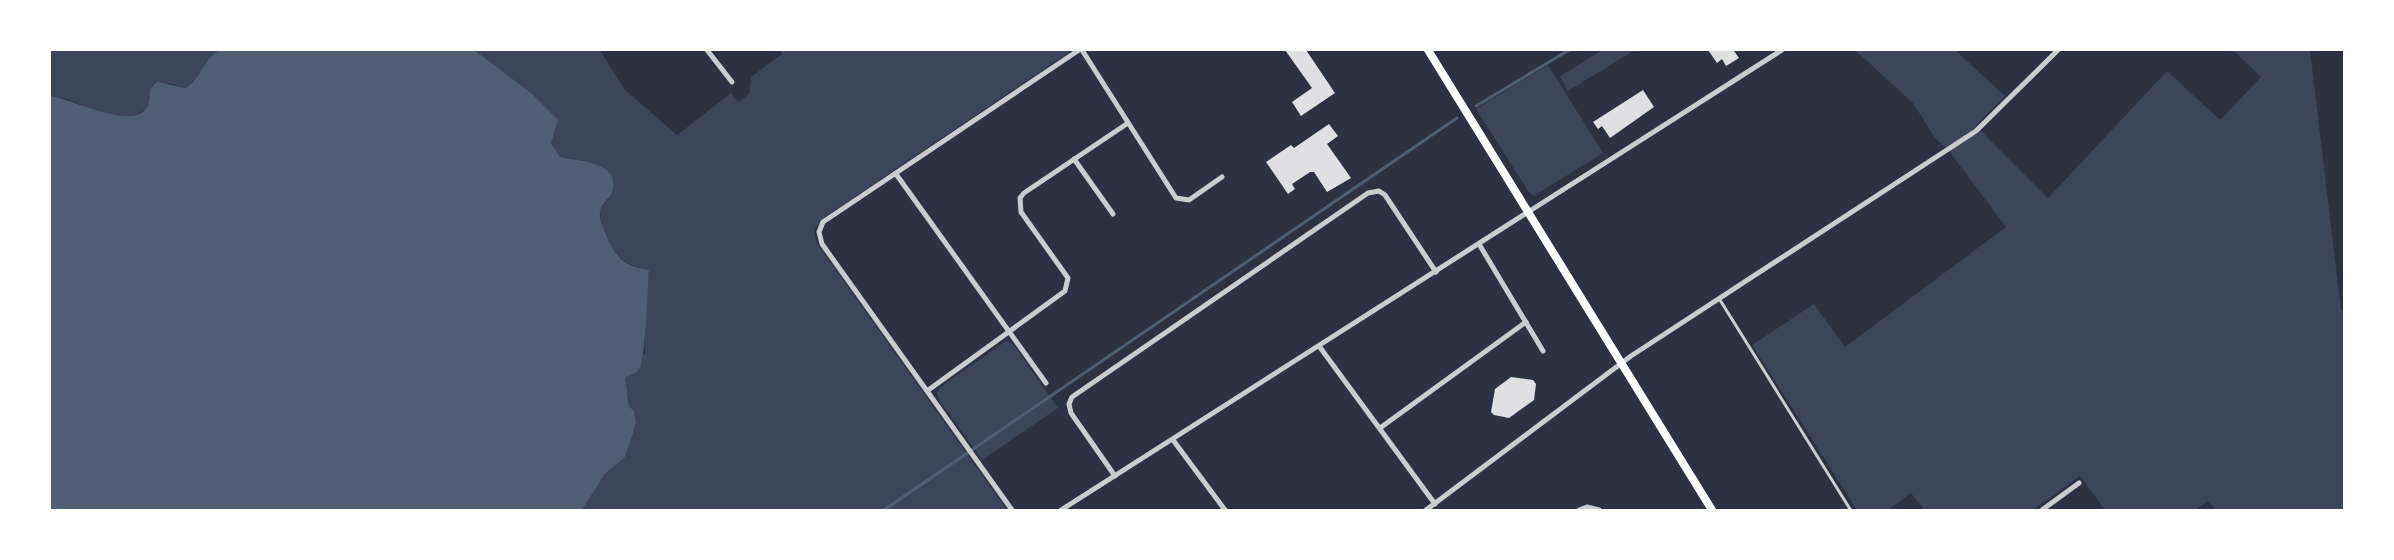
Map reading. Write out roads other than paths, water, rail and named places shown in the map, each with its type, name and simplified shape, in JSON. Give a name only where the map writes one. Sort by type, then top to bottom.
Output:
[{"type":"main road","points":[[1428,50],[1712,510]]},
{"type":"street","points":[[707,50],[732,82]]},
{"type":"street","points":[[1012,510],[822,244],[819,232],[823,222],[1081,50],[1173,195],[1179,200],[1189,200],[1222,177]]},
{"type":"street","points":[[1061,510],[1782,50]]},
{"type":"street","points":[[1426,510],[1622,364],[1976,131],[2058,50]]},
{"type":"street","points":[[927,391],[1063,293],[1068,285],[1068,278],[1021,212],[1019,202],[1024,193],[1128,123]]},
{"type":"street","points":[[1074,159],[1113,214]]},
{"type":"street","points":[[896,174],[1046,382]]},
{"type":"street","points":[[1115,476],[1071,413],[1069,404],[1074,395],[1372,192],[1385,195],[1436,272]]},
{"type":"street","points":[[1479,244],[1543,351]]},
{"type":"street","points":[[1380,428],[1526,322]]},
{"type":"street","points":[[1319,346],[1435,504]]},
{"type":"street","points":[[1173,440],[1225,510]]},
{"type":"street","points":[[2042,510],[2079,483]]},
{"type":"street","points":[[1579,510],[1587,507],[1599,510]]},
{"type":"lane","points":[[1719,299],[1850,510]]},
{"type":"waterway","points":[[1476,106],[1569,50]]},
{"type":"waterway","points":[[884,510],[1457,118]]}]
